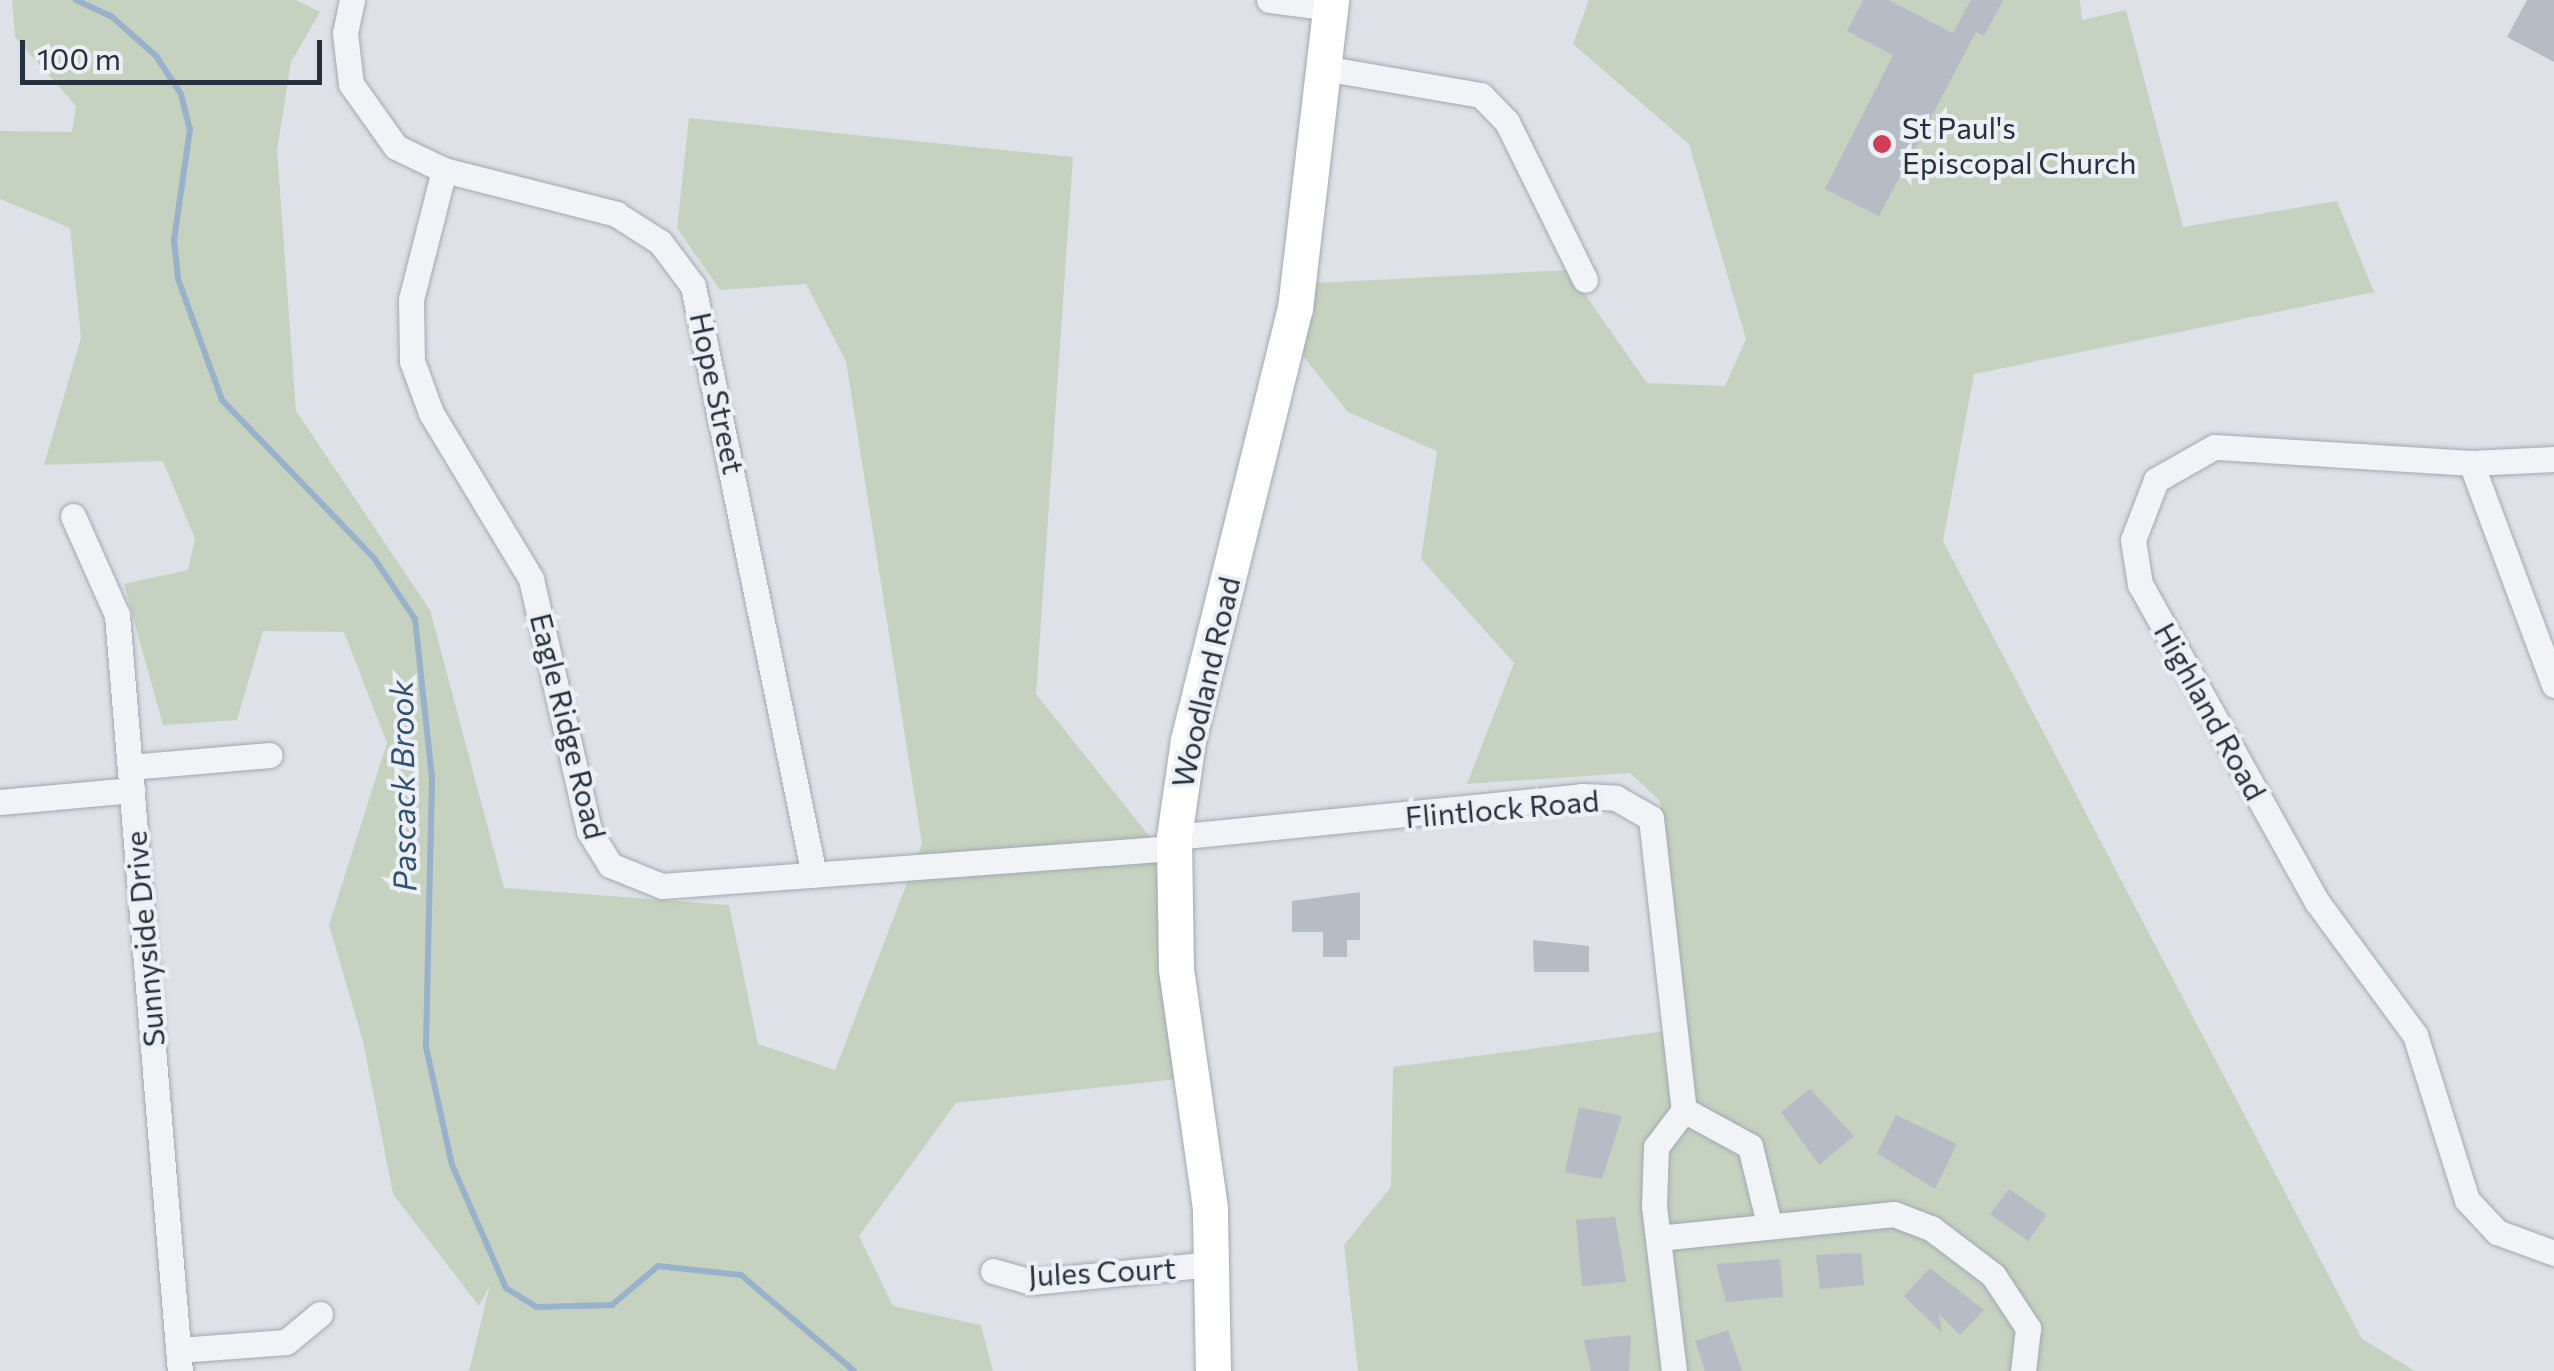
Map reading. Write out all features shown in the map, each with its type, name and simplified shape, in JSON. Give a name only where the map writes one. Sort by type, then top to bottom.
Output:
[{"type":"street","name":"Hope Street","points":[[352,0],[345,58],[360,107],[396,147],[444,170],[616,214],[660,242],[693,286],[814,875]]},
{"type":"street","points":[[1269,0],[1331,4]]},
{"type":"street","name":"Woodland Road","points":[[1213,1371],[1211,1264],[1176,968],[1174,842],[1188,740],[1295,308],[1331,4]]},
{"type":"street","points":[[1324,68],[1482,96],[1507,122],[1585,280]]},
{"type":"street","name":"Eagle Ridge Road","points":[[444,170],[411,299],[412,361],[431,414],[531,580],[597,849],[625,876],[662,886],[1174,842]]},
{"type":"street","name":"Highland Road","points":[[2554,459],[2471,463],[2214,447],[2156,480],[2136,519],[2134,562],[2326,917],[2415,1035],[2467,1200],[2497,1232],[2554,1252]]},
{"type":"street","points":[[2471,463],[2554,686]]},
{"type":"street","name":"Sunnyside Drive","points":[[73,516],[117,615],[179,1361]]},
{"type":"street","points":[[0,802],[268,755]]},
{"type":"street","name":"Flintlock Road","points":[[1174,842],[1582,796],[1635,806],[1651,818],[1684,1110]]},
{"type":"street","points":[[1674,1371],[1658,1238],[1656,1147],[1684,1110],[1750,1146],[1769,1224]]},
{"type":"street","points":[[1658,1238],[1894,1214],[1931,1228],[1994,1275],[2028,1328],[2023,1371]]},
{"type":"street","name":"Jules Court","points":[[994,1270],[1032,1282],[1211,1264]]},
{"type":"street","points":[[179,1361],[286,1342],[320,1314]]},
{"type":"green space","points":[[12,0],[296,0],[320,12],[291,62],[277,150],[296,411],[430,610],[504,888],[729,905],[758,1044],[835,1070],[922,844],[846,361],[806,284],[720,290],[677,228],[689,118],[1073,157],[1036,694],[1153,841],[1178,1079],[956,1103],[859,1236],[893,1306],[981,1325],[993,1371],[469,1371],[490,1285],[479,1306],[393,1194],[363,1041],[329,925],[387,743],[344,632],[263,631],[237,720],[163,725],[124,584],[188,570],[195,539],[163,461],[44,465],[81,338],[70,228],[0,199],[0,131],[72,132],[76,106],[15,37]]},
{"type":"green space","points":[[1589,0],[2080,0],[2082,20],[2126,10],[2183,227],[2337,201],[2374,292],[1974,374],[1943,541],[2362,1339],[2415,1371],[1358,1371],[1344,1245],[1391,1187],[1393,1067],[1681,1029],[1660,801],[1630,773],[1467,784],[1514,663],[1421,559],[1437,451],[1348,412],[1286,335],[1295,284],[1568,270],[1647,383],[1725,386],[1746,339],[1689,144],[1573,44]]},
{"type":"building","name":"St Paul's Episcopal Church","points":[[1863,0],[1888,0],[1953,33],[1971,0],[2003,0],[1984,36],[1976,32],[1879,216],[1825,189],[1893,55],[1847,31]]},
{"type":"building","points":[[2527,0],[2554,0],[2554,62],[2507,37]]},
{"type":"building","points":[[1360,892],[1360,940],[1347,940],[1347,957],[1323,957],[1323,932],[1292,932],[1292,901]]},
{"type":"building","points":[[1533,940],[1589,946],[1589,972],[1534,972]]},
{"type":"building","points":[[1810,1089],[1854,1136],[1819,1165],[1781,1112]]},
{"type":"building","points":[[1579,1107],[1622,1116],[1602,1179],[1565,1172]]},
{"type":"building","points":[[1896,1115],[1957,1144],[1935,1189],[1877,1153]]},
{"type":"building","points":[[2009,1189],[2047,1215],[2028,1241],[1990,1214]]},
{"type":"building","points":[[1615,1217],[1626,1282],[1582,1286],[1576,1220]]},
{"type":"building","points":[[1861,1253],[1864,1285],[1820,1289],[1816,1255]]},
{"type":"building","points":[[1780,1259],[1783,1297],[1726,1302],[1716,1264]]},
{"type":"building","points":[[1930,1268],[1984,1310],[1960,1335],[1939,1314],[1942,1333],[1904,1296]]},
{"type":"building","points":[[1728,1330],[1742,1371],[1705,1371],[1695,1341]]},
{"type":"building","points":[[1631,1335],[1629,1371],[1591,1371],[1584,1340]]},
{"type":"waterway","name":"Pascack Brook","points":[[76,0],[111,16],[156,56],[181,94],[190,129],[174,240],[178,279],[222,400],[374,558],[415,619],[432,779],[426,1047],[452,1165],[506,1288],[537,1307],[612,1305],[658,1266],[741,1275],[854,1371]]},
{"type":"place","name":"St Paul's Episcopal Church","points":[[1882,144]]}]
